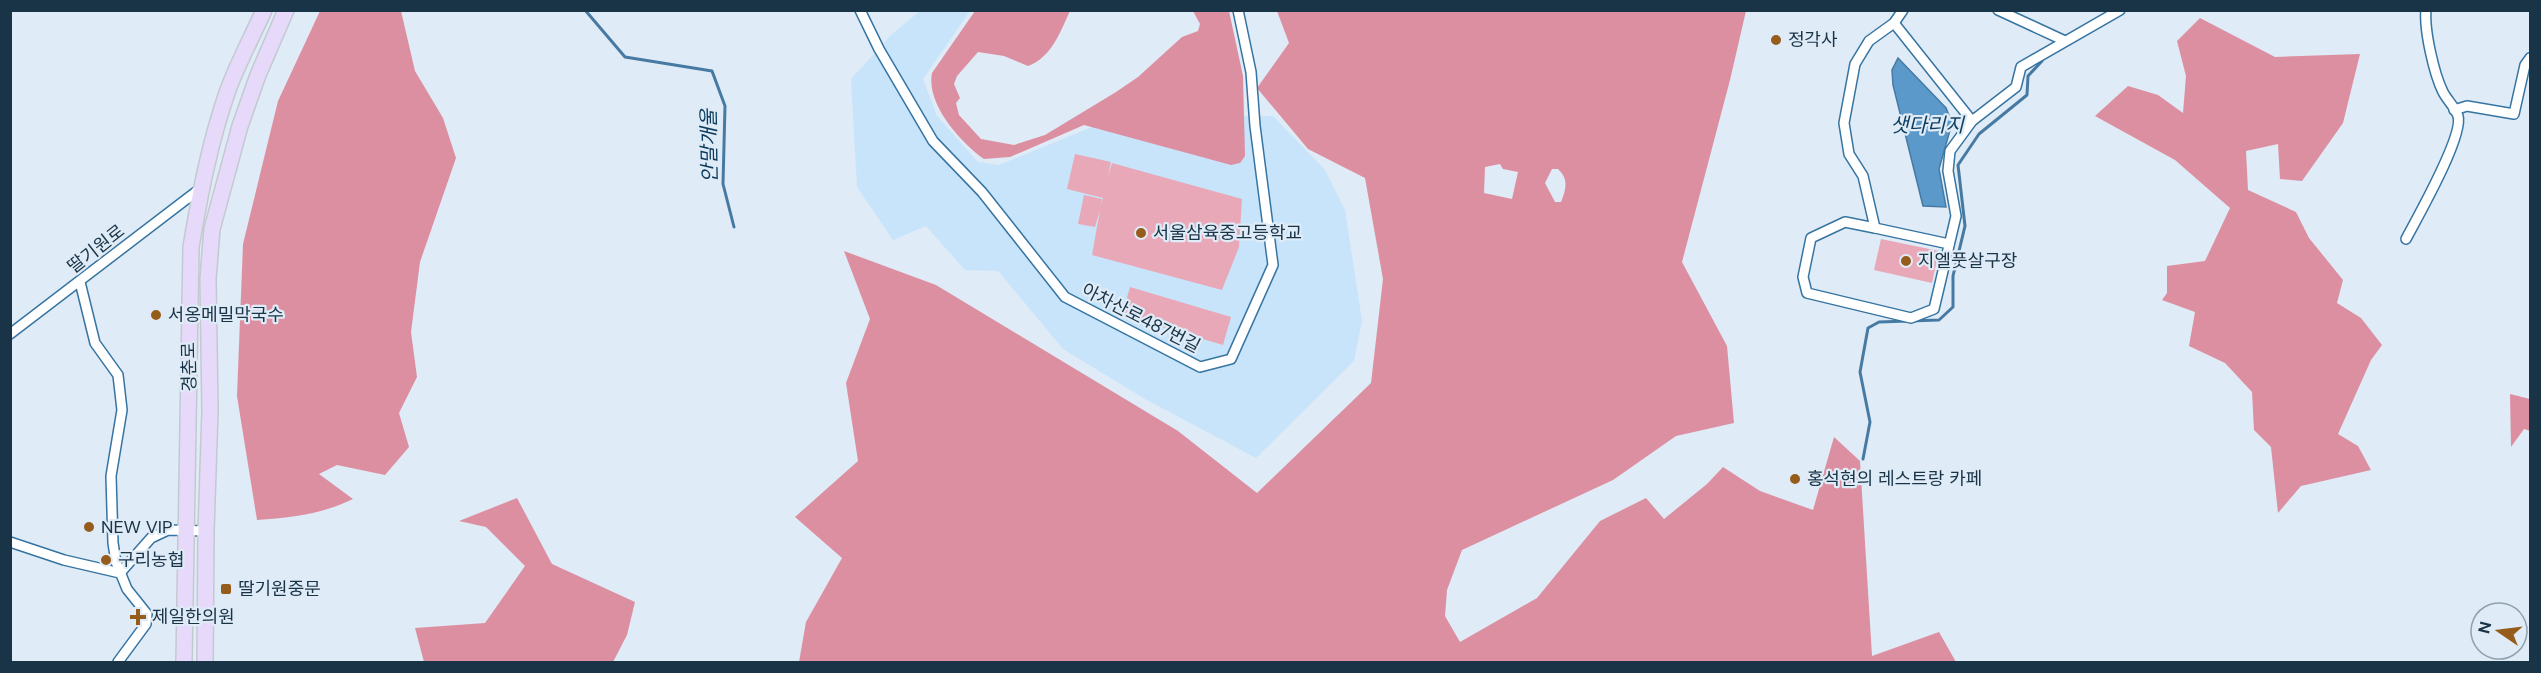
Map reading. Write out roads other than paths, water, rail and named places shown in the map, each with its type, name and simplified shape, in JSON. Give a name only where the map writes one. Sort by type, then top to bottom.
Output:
[{"type":"main road","name":"경춘로","points":[[184,663],[191,247],[201,188],[214,135],[229,90],[264,10]]},
{"type":"main road","name":"경춘로","points":[[206,663],[206,531],[210,411],[208,279],[212,230],[240,126],[258,75],[286,10]]},
{"type":"street","name":"아차산로487번길","points":[[860,10],[879,48],[933,141],[982,192],[1065,297],[1200,367],[1231,359],[1273,265],[1255,126],[1251,72],[1238,10]]},
{"type":"street","points":[[1875,228],[1863,176],[1849,154],[1844,123],[1855,64],[1869,41],[1894,23],[1903,10]]},
{"type":"street","points":[[1998,10],[2065,41]]},
{"type":"street","points":[[1949,244],[1845,222],[1811,238],[1803,277],[1807,293],[1911,318],[1934,309],[1956,216],[1948,171],[1950,151],[1972,121],[2016,87],[2020,67],[2120,10]]},
{"type":"street","points":[[2406,239],[2430,196],[2453,142],[2458,117],[2442,90],[2425,26],[2426,10]]},
{"type":"street","points":[[1894,23],[1972,121]]},
{"type":"street","points":[[2454,111],[2467,106],[2514,114],[2525,65],[2530,58]]},
{"type":"street","name":"딸기원로","points":[[10,334],[201,188]]},
{"type":"street","points":[[80,282],[95,343],[118,375],[122,410],[111,476],[113,543],[120,573],[127,589],[144,608],[147,618],[146,624],[118,663]]},
{"type":"street","points":[[120,573],[151,538],[168,530],[206,531]]},
{"type":"street","points":[[10,542],[64,560],[120,573]]},
{"type":"water","name":"샛다리지","points":[[1898,58],[1946,108],[1952,123],[1939,169],[1946,207],[1923,206],[1893,85],[1892,70]]},
{"type":"waterway","name":"안말개울","points":[[585,10],[625,57],[712,71],[725,106],[723,184],[734,227]]},
{"type":"waterway","points":[[1863,459],[1870,422],[1860,372],[1868,328],[1879,322],[1939,320],[1953,307],[1953,276],[1965,226],[1958,165],[1979,134],[2027,95],[2028,76],[2042,61]]},
{"type":"place","name":"정각사","points":[[1776,40]]},
{"type":"place","name":"서울삼육중고등학교","points":[[1141,233]]},
{"type":"place","name":"지엘풋살구장","points":[[1906,261]]},
{"type":"place","name":"서옹메밀막국수","points":[[156,315]]},
{"type":"place","name":"홍석현의 레스트랑 카페","points":[[1795,479]]},
{"type":"place","name":"NEW VIP","points":[[89,527]]},
{"type":"place","name":"구리농협","points":[[106,560]]},
{"type":"place","name":"딸기원중문","points":[[226,589]]},
{"type":"place","name":"제일한의원","points":[[138,617]]}]
